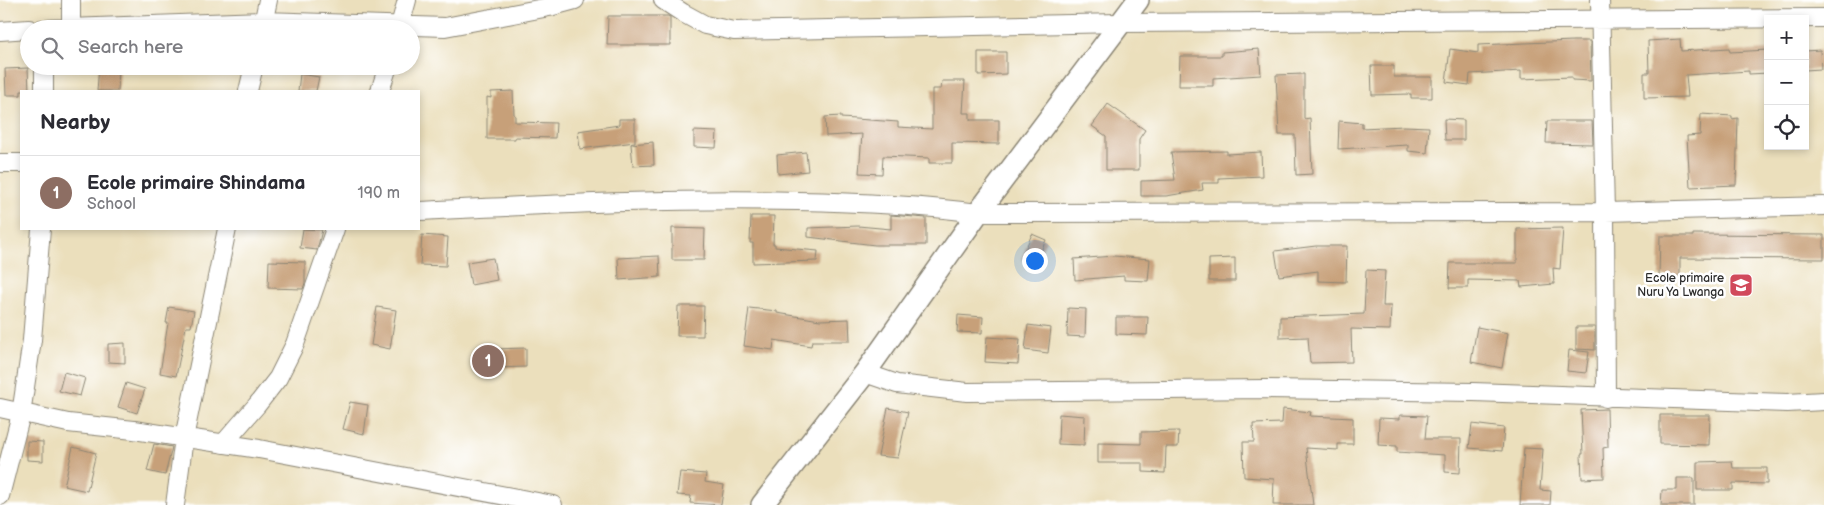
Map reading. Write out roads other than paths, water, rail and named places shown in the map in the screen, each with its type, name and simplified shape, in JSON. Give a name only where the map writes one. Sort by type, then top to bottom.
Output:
[{"type":"street","points":[[71,0],[71,20]]},
{"type":"street","points":[[264,20],[268,0]]},
{"type":"street","points":[[402,20],[407,0]]},
{"type":"street","points":[[420,27],[445,27],[480,21],[575,0]]},
{"type":"street","points":[[663,0],[705,25],[734,31],[1120,24],[1824,18]]},
{"type":"street","points":[[762,505],[865,373],[978,213],[1138,0]]},
{"type":"street","points":[[1600,0],[1605,212],[1606,398]]},
{"type":"street","points":[[0,31],[20,30]]},
{"type":"street","points":[[44,75],[44,90]]},
{"type":"street","points":[[248,90],[252,75]]},
{"type":"street","points":[[380,90],[385,75]]},
{"type":"street","points":[[0,163],[20,163]]},
{"type":"street","points":[[420,211],[650,200],[727,199],[898,204],[978,213],[1605,212],[1824,206]]},
{"type":"street","points":[[0,496],[21,414],[32,340],[41,230]]},
{"type":"street","points":[[174,505],[184,438],[227,230]]},
{"type":"street","points":[[223,444],[278,378],[295,344],[336,230]]},
{"type":"street","points":[[865,373],[897,384],[967,392],[1267,389],[1473,392],[1787,403],[1824,401]]},
{"type":"street","points":[[0,408],[68,423],[134,430],[259,449],[552,505]]},
{"type":"place","name":"Ecole primaire Nuru Ya Lwanga","points":[[1741,285]]},
{"type":"place","name":"Ecole primaire Shindama","points":[[488,361]]}]
